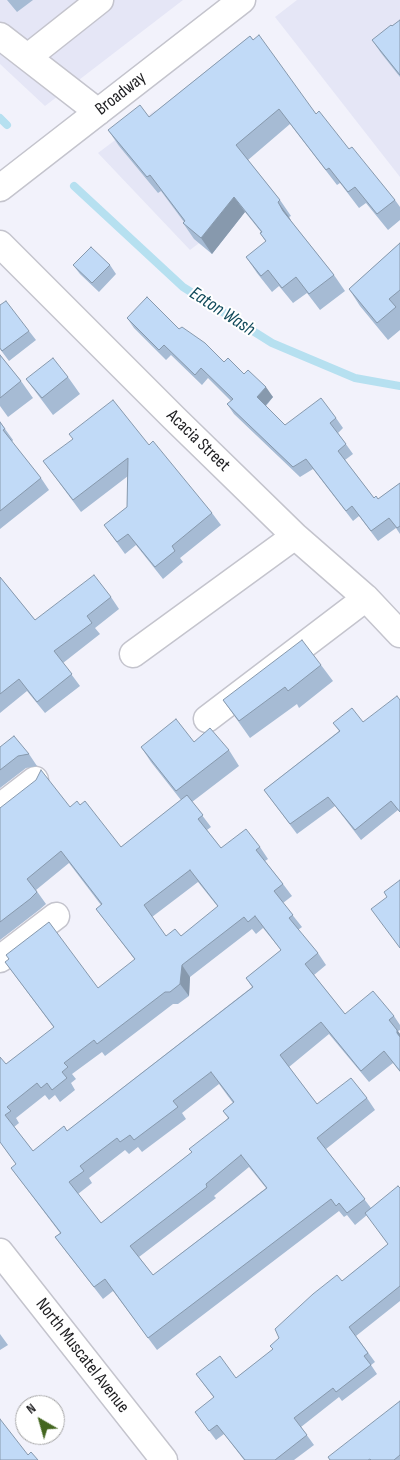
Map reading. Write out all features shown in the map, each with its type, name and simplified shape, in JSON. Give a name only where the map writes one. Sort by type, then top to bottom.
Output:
[{"type":"street","points":[[28,57],[100,0]]},
{"type":"street","name":"Broadway","points":[[9,182],[242,0]]},
{"type":"street","points":[[0,36],[98,112]]},
{"type":"street","name":"Acacia Street","points":[[0,244],[295,536],[366,598],[400,634]]},
{"type":"street","points":[[133,654],[295,536]]},
{"type":"street","points":[[207,719],[366,598]]},
{"type":"street","points":[[0,806],[35,780]]},
{"type":"street","points":[[0,959],[56,916]]},
{"type":"street","name":"North Muscatel Avenue","points":[[0,1252],[164,1460]]},
{"type":"shaded area","points":[[0,0],[183,0],[45,106],[0,64]]},
{"type":"shaded area","points":[[297,0],[400,0],[400,177],[275,17]]},
{"type":"shaded area","points":[[155,110],[236,215],[190,250],[98,153]]},
{"type":"building","points":[[400,20],[400,75],[372,40]]},
{"type":"building","points":[[259,35],[316,114],[319,111],[349,149],[352,147],[395,200],[377,214],[355,187],[348,192],[329,168],[326,170],[279,109],[236,145],[280,200],[278,202],[283,211],[334,275],[309,294],[296,277],[282,288],[268,270],[261,276],[246,257],[266,241],[260,233],[262,232],[234,197],[201,238],[183,223],[185,221],[150,175],[147,177],[108,130],[140,105],[149,117],[250,36],[253,40]]},
{"type":"building","points":[[400,243],[400,290],[389,299],[396,307],[377,323],[349,289]]},
{"type":"building","points":[[91,247],[110,265],[92,283],[73,265]]},
{"type":"building","points":[[147,297],[179,329],[182,327],[205,343],[224,362],[228,358],[244,374],[248,370],[266,387],[257,397],[285,425],[321,398],[336,418],[330,423],[346,444],[338,451],[374,498],[376,496],[378,499],[400,483],[400,526],[397,528],[389,518],[371,531],[352,506],[346,511],[306,459],[293,467],[227,404],[233,399],[201,368],[195,375],[164,345],[159,350],[127,318]]},
{"type":"building","points":[[6,301],[29,331],[2,351],[0,348],[0,305]]},
{"type":"building","points":[[0,355],[21,381],[0,398]]},
{"type":"building","points":[[53,358],[68,377],[42,398],[26,379]]},
{"type":"building","points":[[113,400],[149,445],[153,441],[212,513],[172,546],[175,551],[155,567],[128,534],[117,542],[104,525],[127,507],[128,458],[73,500],[43,461],[73,439],[69,434]]},
{"type":"building","points":[[0,422],[5,429],[3,430],[41,478],[0,511]]},
{"type":"building","points":[[94,575],[111,597],[87,616],[92,623],[54,651],[72,674],[37,702],[19,679],[0,694],[0,577],[35,620]]},
{"type":"building","points":[[302,640],[321,665],[288,691],[285,687],[239,721],[223,700]]},
{"type":"building","points":[[397,696],[400,700],[400,812],[391,801],[355,830],[328,797],[290,824],[264,790],[340,731],[333,723],[352,708],[363,722]]},
{"type":"building","points":[[176,719],[194,742],[210,728],[229,750],[176,791],[141,747]]},
{"type":"building","points":[[14,736],[29,754],[18,756],[0,770],[0,747]]},
{"type":"building","points":[[41,770],[70,807],[77,801],[80,805],[85,801],[121,847],[187,795],[203,815],[198,819],[221,848],[246,829],[260,847],[256,850],[283,884],[274,891],[293,915],[289,918],[318,953],[305,964],[345,1014],[373,991],[394,1016],[389,1020],[400,1037],[400,1071],[384,1051],[361,1071],[321,1022],[280,1055],[317,1104],[351,1078],[367,1098],[317,1138],[365,1199],[347,1213],[339,1203],[336,1206],[331,1199],[148,1338],[105,1279],[94,1287],[55,1237],[61,1233],[11,1168],[16,1164],[0,1142],[0,1057],[6,1064],[54,1027],[5,962],[9,959],[6,955],[49,922],[98,988],[135,959],[96,909],[102,904],[61,851],[27,879],[37,892],[0,922],[0,808],[36,780]],"holes":[[[190,870],[218,906],[181,936],[175,929],[166,936],[144,905]],[[255,916],[281,950],[246,978],[253,987],[67,1131],[64,1126],[33,1151],[5,1115],[11,1111],[7,1107],[37,1083],[41,1088],[47,1083],[52,1090],[67,1078],[62,1072],[68,1067],[64,1063],[94,1040],[97,1044],[165,992],[170,992],[180,984],[182,965],[244,917],[248,922]],[[211,1072],[234,1102],[223,1111],[229,1118],[189,1149],[192,1152],[101,1223],[69,1182],[84,1171],[80,1166],[117,1138],[120,1142],[130,1135],[134,1140],[178,1107],[173,1101]],[[241,1155],[267,1188],[153,1275],[130,1246],[207,1187],[206,1184]]]},
{"type":"building","points":[[400,880],[400,948],[371,909],[387,897],[384,892]]},
{"type":"building","points":[[398,1186],[400,1188],[400,1286],[349,1327],[368,1353],[364,1356],[371,1365],[336,1392],[333,1388],[294,1418],[307,1435],[275,1460],[245,1460],[217,1425],[209,1431],[195,1412],[214,1397],[196,1374],[220,1356],[236,1378],[273,1349],[270,1346],[279,1338],[275,1329],[313,1294],[337,1275],[342,1281],[388,1244],[365,1213]]},
{"type":"building","points":[[400,1401],[400,1455],[394,1460],[330,1460],[328,1457]]},
{"type":"building","points":[[0,1419],[15,1438],[15,1445],[20,1445],[28,1455],[31,1452],[38,1460],[0,1460]]},
{"type":"waterway","name":"Eaton Wash","points":[[0,118],[7,125]]},
{"type":"waterway","name":"Eaton Wash","points":[[74,186],[183,287],[272,343],[355,378],[400,386]]}]
